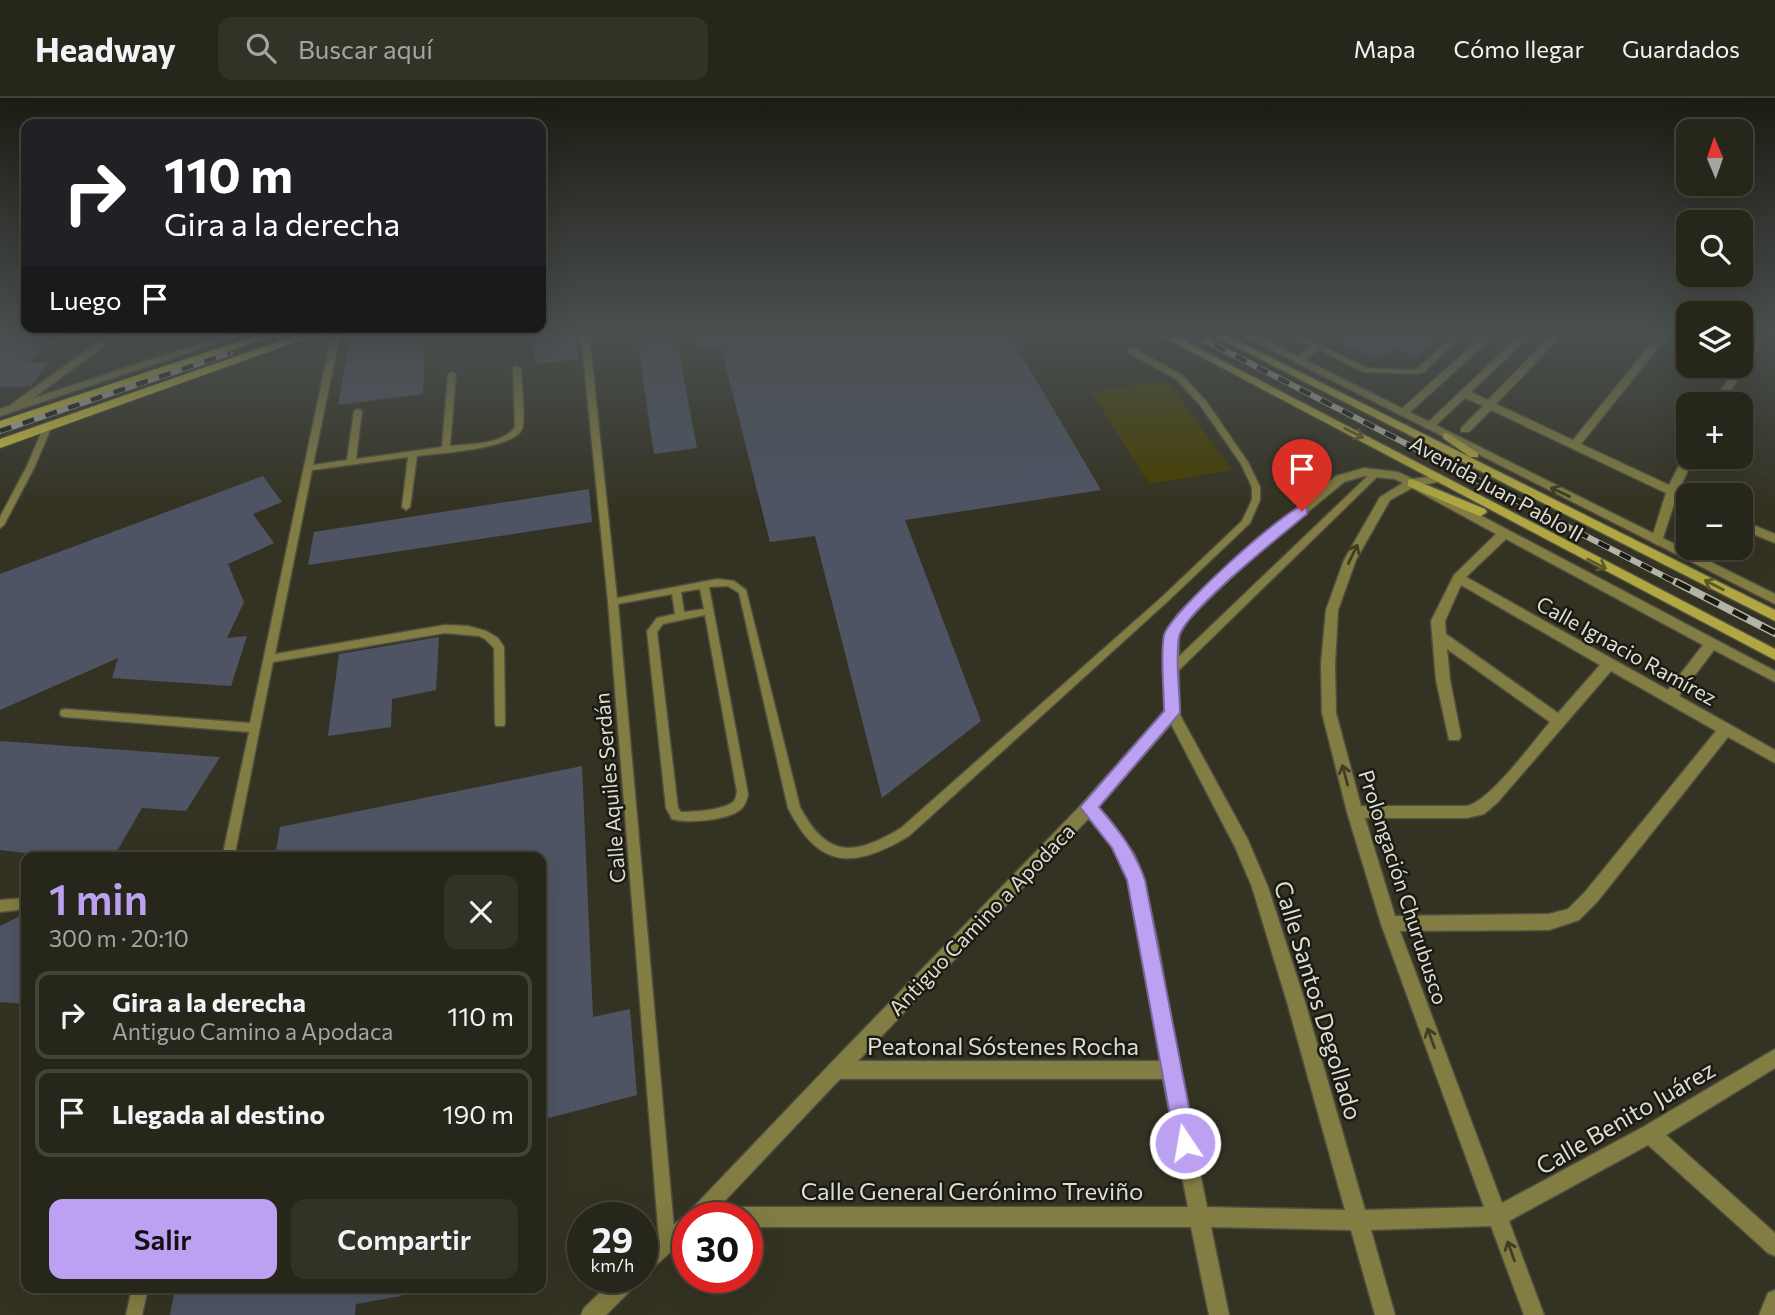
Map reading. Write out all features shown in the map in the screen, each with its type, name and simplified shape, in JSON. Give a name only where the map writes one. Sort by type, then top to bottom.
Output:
[{"type":"main road","points":[[0,425],[103,391]]},
{"type":"main road","points":[[0,444],[152,391]]},
{"type":"main road","name":"Avenida Juan Pablo II","points":[[1271,391],[1543,536],[1775,655]]},
{"type":"main road","name":"Avenida Juan Pablo II","points":[[1329,391],[1775,616]]},
{"type":"main road","points":[[1447,436],[1516,484]]},
{"type":"main road","points":[[1412,483],[1543,536]]},
{"type":"street","points":[[13,408],[37,391]]},
{"type":"street","points":[[0,413],[66,391]]},
{"type":"street","points":[[1358,391],[1775,599]]},
{"type":"street","points":[[1403,413],[1428,391]]},
{"type":"street","points":[[1429,426],[1466,391]]},
{"type":"street","points":[[1465,430],[1504,391]]},
{"type":"street","points":[[1575,444],[1618,391]]},
{"type":"street","points":[[1464,393],[1676,494]]},
{"type":"street","points":[[1657,541],[1672,492],[1683,469]]},
{"type":"street","points":[[1172,713],[1172,635],[1183,617],[1236,565],[1333,483],[1353,473],[1398,476],[1775,677]]},
{"type":"street","points":[[1412,483],[1438,478]]},
{"type":"street","name":"Prolongación Churubusco","points":[[1412,483],[1386,497],[1350,559],[1332,610],[1328,664],[1329,713],[1389,924],[1534,1315]]},
{"type":"street","points":[[1753,529],[1775,539]]},
{"type":"street","points":[[1454,736],[1443,680],[1438,621],[1458,578],[1504,533]]},
{"type":"street","name":"Calle Ignacio Ramírez","points":[[1458,578],[1775,757]]},
{"type":"street","points":[[1440,637],[1560,722]]},
{"type":"street","points":[[1671,697],[1712,643]]},
{"type":"street","points":[[1355,812],[1467,812],[1479,809],[1493,798],[1609,664]]},
{"type":"street","name":"Antiguo Camino a Apodaca","points":[[710,1202],[1088,807],[1172,713]]},
{"type":"street","name":"Calle Santos Degollado","points":[[1172,713],[1242,845],[1260,887],[1296,1002],[1385,1315]]},
{"type":"street","points":[[1389,924],[1549,922],[1573,915],[1591,897],[1725,730]]},
{"type":"street","points":[[1088,807],[1118,843],[1129,860],[1136,880],[1150,944],[1170,1070],[1219,1315]]},
{"type":"street","name":"Calle Benito Juárez","points":[[1498,1216],[1650,1134],[1775,1058]]},
{"type":"street","name":"Peatonal Sóstenes Rocha","points":[[836,1070],[1170,1070]]},
{"type":"street","points":[[1650,1134],[1775,1246]]},
{"type":"street","name":"Calle General Gerónimo Treviño","points":[[763,1220],[1201,1217],[1357,1220],[1498,1216]]},
{"type":"street","name":"Antiguo Camino a Apodaca","points":[[658,1249],[672,1236]]},
{"type":"street","points":[[591,1315],[614,1293]]},
{"type":"street","points":[[1769,1315],[1775,1300]]},
{"type":"lane","points":[[229,852],[324,391]]},
{"type":"lane","points":[[446,449],[451,391]]},
{"type":"lane","points":[[308,468],[495,443],[517,433],[518,391]]},
{"type":"lane","name":"Calle Aquiles Serdán","points":[[591,391],[613,602],[667,1240]]},
{"type":"lane","points":[[613,602],[704,584],[734,584],[743,592],[794,808],[802,826],[816,843],[830,852],[852,855],[890,842],[1144,618],[1246,523],[1256,500],[1256,487],[1245,464],[1192,391]]},
{"type":"lane","points":[[351,462],[358,411]]},
{"type":"lane","points":[[0,525],[31,466],[47,428]]},
{"type":"lane","points":[[406,507],[413,454]]},
{"type":"lane","points":[[1172,670],[1376,473]]},
{"type":"lane","points":[[704,584],[743,792],[741,801],[735,807],[686,818],[676,816],[672,808],[652,631],[660,621],[709,611]]},
{"type":"lane","points":[[676,589],[680,617]]},
{"type":"lane","points":[[269,659],[445,629],[473,630],[485,634],[499,647],[500,723]]},
{"type":"lane","points":[[65,713],[255,728]]},
{"type":"lane","points":[[0,906],[21,904]]},
{"type":"lane","points":[[134,1315],[139,1293]]},
{"type":"shaded area","points":[[1174,391],[1232,470],[1149,484],[1091,392]]},
{"type":"building","points":[[341,391],[423,391],[423,394],[338,405]]},
{"type":"building","points":[[645,391],[686,391],[697,448],[654,454]]},
{"type":"building","points":[[732,391],[1042,391],[1101,490],[905,520],[981,721],[882,798],[815,536],[770,542]]},
{"type":"building","points":[[263,476],[282,502],[253,514],[274,543],[228,564],[244,602],[227,638],[247,636],[231,686],[112,678],[118,658],[0,710],[0,574]]},
{"type":"building","points":[[589,489],[592,522],[308,565],[314,532]]},
{"type":"building","points":[[439,637],[436,690],[392,699],[391,727],[328,736],[339,654]]},
{"type":"building","points":[[0,741],[220,757],[186,811],[142,808],[116,852],[21,853],[0,850]]},
{"type":"building","points":[[582,766],[593,1017],[630,1009],[637,1095],[546,1119],[546,852],[276,852],[280,827]]},
{"type":"building","points":[[21,916],[21,1004],[0,1002],[0,926]]},
{"type":"building","points":[[174,1293],[401,1293],[401,1296],[356,1304],[355,1315],[170,1315]]},
{"type":"railway","points":[[0,431],[119,391]]},
{"type":"railway","points":[[1303,391],[1679,584]]},
{"type":"railway","points":[[1676,582],[1775,633]]},
{"type":"route","points":[[1185,1143],[1136,880],[1129,860],[1118,843],[1088,807],[1172,713],[1172,635],[1183,617],[1236,565],[1302,511]]}]
